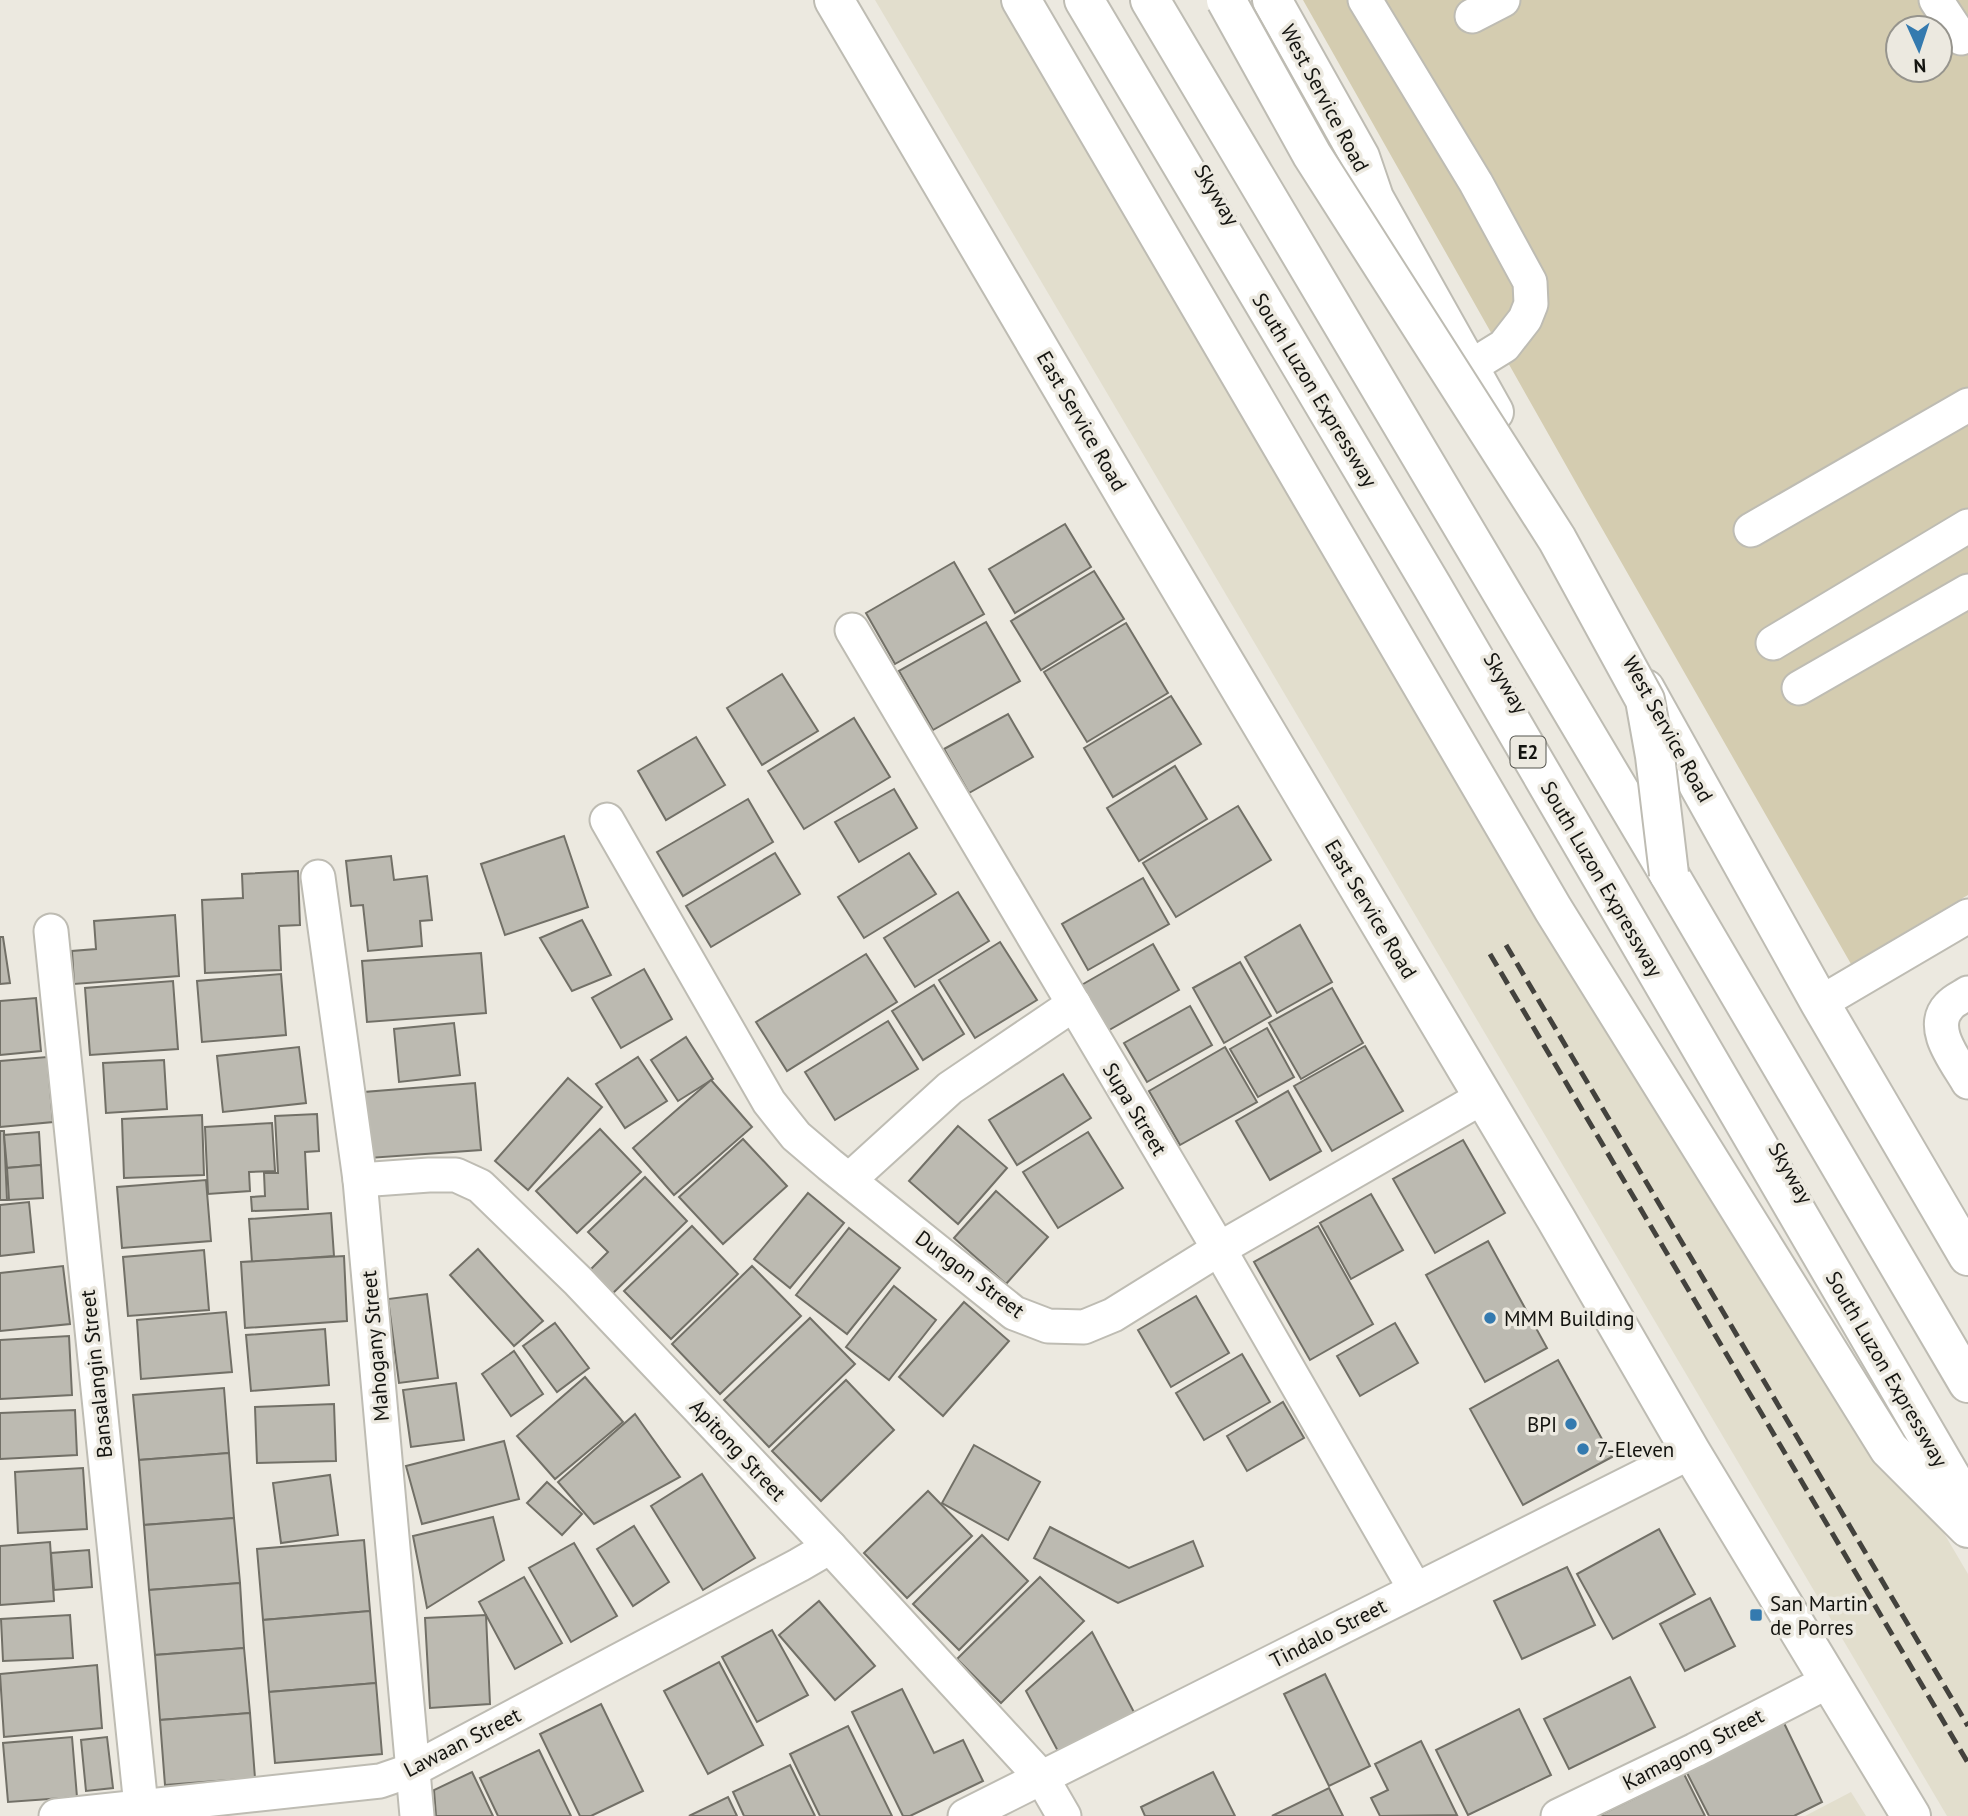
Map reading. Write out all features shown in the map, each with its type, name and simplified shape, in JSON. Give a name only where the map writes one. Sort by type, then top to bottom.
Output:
[{"type":"main road","name":"East Service Road","points":[[834,0],[1691,1452],[1911,1816]]},
{"type":"main road","points":[[1021,0],[1568,933],[1889,1449],[1968,1528]]},
{"type":"main road","name":"South Luzon Expressway","points":[[1084,0],[1432,586],[1968,1506]]},
{"type":"main road","name":"Skyway","points":[[1102,0],[1455,596],[1968,1478]]},
{"type":"main road","name":"Skyway","points":[[1150,0],[1968,1383]]},
{"type":"main road","points":[[1167,0],[1968,1347]]},
{"type":"main road","points":[[1226,0],[1312,155],[1557,539],[1645,700],[1655,756],[1669,874]]},
{"type":"main road","name":"West Service Road","points":[[1242,0],[1339,170],[1374,198]]},
{"type":"main road","name":"West Service Road","points":[[1272,0],[1360,157],[1374,198],[1470,367],[1552,520],[1820,1003],[1968,1255]]},
{"type":"street","points":[[1365,0],[1476,183],[1530,282],[1531,304],[1525,319],[1504,346],[1470,367]]},
{"type":"street","points":[[1472,16],[1503,0]]},
{"type":"street","points":[[1936,0],[1961,38]]},
{"type":"street","points":[[1751,530],[1968,405]]},
{"type":"street","points":[[1773,643],[1968,526]]},
{"type":"street","points":[[1799,688],[1968,592]]},
{"type":"street","name":"Supa Street","points":[[852,630],[1219,1249],[1415,1589]]},
{"type":"street","name":"Dungon Street","points":[[607,820],[769,1102],[796,1136],[1014,1313],[1048,1326],[1084,1327],[1113,1315],[1219,1249],[1483,1097]]},
{"type":"street","name":"Mahogany Street","points":[[318,877],[360,1181],[417,1816]]},
{"type":"street","points":[[1820,1003],[1968,916]]},
{"type":"street","name":"Bansalangin Street","points":[[51,931],[142,1811]]},
{"type":"street","points":[[1968,993],[1950,1004],[1941,1018],[1942,1036],[1968,1082]]},
{"type":"street","points":[[849,1180],[950,1088],[1074,1004]]},
{"type":"street","name":"Apitong Street","points":[[360,1181],[456,1175],[480,1186],[578,1281],[830,1547],[1042,1778],[1064,1816]]},
{"type":"street","name":"Tindalo Street","points":[[965,1816],[1691,1452]]},
{"type":"street","name":"Lawaan Street","points":[[56,1816],[142,1811],[380,1781],[412,1770],[830,1547]]},
{"type":"street","name":"Kamagong Street","points":[[1558,1816],[1829,1681]]},
{"type":"shaded area","points":[[875,0],[1041,0],[1968,1574],[1968,1816],[1947,1816]]},
{"type":"shaded area","points":[[1303,0],[1968,0],[1968,895],[1851,964]]},
{"type":"shaded area","points":[[1851,1792],[1866,1816],[1805,1816]]},
{"type":"building","points":[[1065,524],[1091,567],[1015,613],[989,569]]},
{"type":"building","points":[[954,562],[984,614],[895,664],[866,613]]},
{"type":"building","points":[[1094,571],[1124,619],[1041,670],[1011,621]]},
{"type":"building","points":[[986,622],[1020,681],[933,730],[899,671]]},
{"type":"building","points":[[1126,623],[1168,693],[1087,742],[1044,672]]},
{"type":"building","points":[[782,674],[818,731],[762,765],[727,708]]},
{"type":"building","points":[[1171,696],[1201,744],[1113,797],[1084,748]]},
{"type":"building","points":[[1008,714],[1033,757],[969,793],[944,749]]},
{"type":"building","points":[[854,718],[890,777],[804,829],[768,771]]},
{"type":"building","points":[[696,737],[725,785],[666,820],[638,771]]},
{"type":"building","points":[[1175,766],[1207,819],[1139,861],[1107,808]]},
{"type":"building","points":[[894,789],[917,828],[859,862],[835,822]]},
{"type":"building","points":[[748,799],[773,842],[683,896],[657,852]]},
{"type":"building","points":[[1238,806],[1271,860],[1176,917],[1143,863]]},
{"type":"building","points":[[564,836],[588,907],[505,935],[481,864]]},
{"type":"building","points":[[775,853],[800,894],[711,947],[686,906]]},
{"type":"building","points":[[909,853],[936,894],[864,938],[838,897]]},
{"type":"building","points":[[391,856],[394,880],[427,876],[432,920],[420,921],[422,946],[368,951],[363,905],[351,906],[346,861]]},
{"type":"building","points":[[298,871],[300,925],[279,926],[281,970],[205,973],[202,900],[243,898],[242,874]]},
{"type":"building","points":[[1143,878],[1169,924],[1088,970],[1062,924]]},
{"type":"building","points":[[958,892],[989,941],[915,987],[884,938]]},
{"type":"building","points":[[175,915],[179,976],[74,984],[72,951],[96,949],[94,921]]},
{"type":"building","points":[[582,920],[611,975],[572,991],[540,938]]},
{"type":"building","points":[[1300,925],[1332,982],[1277,1013],[1245,957]]},
{"type":"building","points":[[0,937],[3,937],[10,983],[0,984]]},
{"type":"building","points":[[1000,942],[1037,1000],[975,1038],[939,980]]},
{"type":"building","points":[[1153,944],[1179,990],[1104,1033],[1078,987]]},
{"type":"building","points":[[481,953],[486,1013],[367,1022],[362,961]]},
{"type":"building","points":[[866,954],[897,1002],[787,1071],[756,1022]]},
{"type":"building","points":[[1240,962],[1271,1016],[1224,1043],[1193,988]]},
{"type":"building","points":[[644,969],[672,1019],[621,1048],[592,998]]},
{"type":"building","points":[[281,974],[286,1035],[202,1042],[197,981]]},
{"type":"building","points":[[173,981],[178,1049],[90,1055],[85,988]]},
{"type":"building","points":[[934,985],[964,1034],[923,1060],[892,1011]]},
{"type":"building","points":[[1332,988],[1363,1043],[1301,1079],[1269,1023]]},
{"type":"building","points":[[36,998],[41,1051],[0,1055],[0,1001]]},
{"type":"building","points":[[1190,1006],[1212,1045],[1147,1082],[1124,1043]]},
{"type":"building","points":[[888,1021],[918,1069],[835,1120],[805,1072]]},
{"type":"building","points":[[454,1023],[460,1075],[399,1082],[394,1029]]},
{"type":"building","points":[[1267,1028],[1294,1077],[1258,1097],[1230,1049]]},
{"type":"building","points":[[686,1037],[713,1079],[678,1101],[651,1060]]},
{"type":"building","points":[[1365,1046],[1403,1111],[1332,1151],[1294,1086]]},
{"type":"building","points":[[299,1047],[306,1103],[223,1112],[217,1056]]},
{"type":"building","points":[[1225,1047],[1257,1102],[1180,1145],[1149,1091]]},
{"type":"building","points":[[47,1057],[53,1122],[0,1127],[0,1061]]},
{"type":"building","points":[[638,1057],[667,1101],[625,1128],[596,1084]]},
{"type":"building","points":[[164,1060],[167,1109],[106,1113],[103,1063]]},
{"type":"building","points":[[1063,1074],[1091,1118],[1017,1165],[989,1120]]},
{"type":"building","points":[[568,1078],[602,1107],[528,1190],[495,1161]]},
{"type":"building","points":[[711,1080],[752,1127],[674,1195],[633,1148]]},
{"type":"building","points":[[475,1083],[481,1150],[369,1158],[364,1092]]},
{"type":"building","points":[[1288,1091],[1321,1151],[1270,1180],[1236,1121]]},
{"type":"building","points":[[317,1114],[319,1151],[305,1152],[308,1209],[252,1211],[251,1197],[265,1196],[264,1173],[278,1173],[275,1116]]},
{"type":"building","points":[[202,1115],[204,1175],[124,1178],[122,1119]]},
{"type":"building","points":[[272,1123],[275,1171],[249,1172],[250,1191],[208,1194],[205,1127]]},
{"type":"building","points":[[958,1126],[1007,1168],[958,1224],[909,1181]]},
{"type":"building","points":[[600,1129],[641,1172],[577,1233],[536,1191]]},
{"type":"building","points":[[0,1131],[4,1131],[7,1200],[0,1200]]},
{"type":"building","points":[[39,1132],[41,1165],[7,1168],[4,1135]]},
{"type":"building","points":[[1088,1132],[1123,1188],[1058,1228],[1023,1172]]},
{"type":"building","points":[[743,1139],[787,1186],[723,1244],[679,1197]]},
{"type":"building","points":[[1463,1140],[1505,1213],[1435,1253],[1393,1179]]},
{"type":"building","points":[[41,1165],[43,1198],[9,1200],[7,1168]]},
{"type":"building","points":[[645,1177],[687,1221],[611,1295],[588,1272],[608,1252],[588,1232]]},
{"type":"building","points":[[206,1180],[211,1241],[122,1248],[117,1187]]},
{"type":"building","points":[[996,1191],[1048,1237],[1006,1284],[954,1238]]},
{"type":"building","points":[[808,1193],[844,1223],[790,1288],[754,1259]]},
{"type":"building","points":[[1371,1194],[1403,1250],[1351,1279],[1320,1223]]},
{"type":"building","points":[[29,1202],[34,1252],[0,1256],[0,1205]]},
{"type":"building","points":[[331,1213],[334,1256],[252,1262],[249,1219]]},
{"type":"building","points":[[692,1226],[738,1274],[671,1339],[624,1291]]},
{"type":"building","points":[[1318,1226],[1373,1324],[1310,1360],[1254,1262]]},
{"type":"building","points":[[849,1228],[900,1268],[847,1334],[796,1295]]},
{"type":"building","name":"MMM Building","points":[[1488,1241],[1547,1348],[1485,1382],[1426,1275]]},
{"type":"building","points":[[478,1249],[543,1321],[514,1346],[450,1275]]},
{"type":"building","points":[[204,1250],[209,1310],[128,1316],[123,1257]]},
{"type":"building","points":[[344,1256],[347,1321],[245,1328],[241,1262]]},
{"type":"building","points":[[63,1266],[70,1324],[0,1331],[0,1273]]},
{"type":"building","points":[[752,1266],[801,1316],[720,1394],[672,1344]]},
{"type":"building","points":[[894,1286],[936,1320],[889,1380],[846,1347]]},
{"type":"building","points":[[427,1294],[438,1378],[399,1383],[388,1299]]},
{"type":"building","points":[[1196,1296],[1229,1353],[1171,1387],[1138,1330]]},
{"type":"building","points":[[964,1302],[1009,1341],[943,1416],[899,1377]]},
{"type":"building","points":[[226,1312],[232,1372],[141,1379],[137,1320]]},
{"type":"building","points":[[810,1318],[855,1364],[769,1447],[724,1400]]},
{"type":"building","points":[[555,1323],[589,1368],[557,1392],[523,1346]]},
{"type":"building","points":[[1395,1323],[1418,1363],[1360,1396],[1337,1356]]},
{"type":"building","points":[[325,1329],[329,1385],[251,1391],[246,1335]]},
{"type":"building","points":[[69,1336],[72,1395],[0,1399],[0,1340]]},
{"type":"building","points":[[514,1351],[543,1394],[511,1416],[482,1374]]},
{"type":"building","points":[[1242,1354],[1270,1402],[1204,1440],[1176,1393]]},
{"type":"building","points":[[1558,1360],[1612,1457],[1523,1505],[1470,1409]]},
{"type":"building","points":[[585,1377],[623,1422],[555,1479],[517,1436]]},
{"type":"building","points":[[846,1380],[894,1430],[821,1501],[772,1451]]},
{"type":"building","points":[[456,1383],[464,1440],[411,1447],[403,1390]]},
{"type":"building","points":[[224,1388],[229,1453],[139,1460],[133,1395]]},
{"type":"building","points":[[1283,1402],[1304,1438],[1247,1471],[1227,1436]]},
{"type":"building","points":[[334,1404],[336,1461],[257,1463],[255,1407]]},
{"type":"building","points":[[75,1410],[77,1455],[0,1459],[0,1413]]},
{"type":"building","points":[[635,1414],[680,1477],[594,1524],[558,1482]]},
{"type":"building","points":[[504,1441],[519,1499],[422,1524],[406,1466]]},
{"type":"building","points":[[974,1445],[1040,1482],[1008,1540],[942,1503]]},
{"type":"building","points":[[229,1453],[234,1518],[144,1525],[139,1460]]},
{"type":"building","points":[[83,1468],[87,1529],[18,1533],[15,1472]]},
{"type":"building","points":[[702,1474],[755,1558],[703,1590],[651,1506]]},
{"type":"building","points":[[330,1475],[338,1535],[281,1543],[273,1483]]},
{"type":"building","points":[[547,1482],[582,1514],[562,1535],[527,1503]]},
{"type":"building","points":[[928,1491],[972,1536],[907,1598],[864,1553]]},
{"type":"building","points":[[493,1517],[504,1560],[427,1608],[413,1536]]},
{"type":"building","points":[[234,1518],[240,1583],[149,1590],[144,1525]]},
{"type":"building","points":[[634,1526],[669,1582],[633,1606],[597,1549]]},
{"type":"building","points":[[1050,1527],[1129,1568],[1193,1541],[1203,1566],[1118,1603],[1034,1558]]},
{"type":"building","points":[[1659,1529],[1695,1594],[1613,1639],[1577,1574]]},
{"type":"building","points":[[982,1535],[1028,1581],[959,1650],[913,1604]]},
{"type":"building","points":[[364,1540],[370,1611],[263,1620],[257,1549]]},
{"type":"building","points":[[50,1542],[54,1601],[0,1605],[0,1546]]},
{"type":"building","points":[[574,1543],[617,1616],[571,1642],[529,1568]]},
{"type":"building","points":[[89,1550],[92,1587],[54,1590],[51,1553]]},
{"type":"building","points":[[1567,1567],[1595,1625],[1522,1659],[1494,1601]]},
{"type":"building","points":[[524,1577],[562,1643],[515,1669],[479,1602]]},
{"type":"building","points":[[1040,1577],[1084,1621],[1001,1703],[957,1659]]},
{"type":"building","points":[[240,1583],[244,1648],[155,1655],[149,1590]]},
{"type":"building","points":[[1710,1598],[1735,1646],[1685,1671],[1660,1624]]},
{"type":"building","points":[[819,1601],[875,1666],[835,1700],[779,1635]]},
{"type":"building","points":[[370,1611],[376,1683],[269,1692],[263,1620]]},
{"type":"building","points":[[70,1615],[73,1658],[3,1661],[1,1619]]},
{"type":"building","points":[[486,1615],[490,1704],[430,1708],[425,1618]]},
{"type":"building","points":[[772,1630],[808,1695],[757,1722],[722,1657]]},
{"type":"building","points":[[1092,1632],[1136,1716],[1060,1755],[1026,1691]]},
{"type":"building","points":[[244,1648],[250,1713],[160,1720],[155,1655]]},
{"type":"building","points":[[719,1662],[763,1745],[708,1774],[664,1691]]},
{"type":"building","points":[[97,1665],[102,1728],[4,1737],[0,1674]]},
{"type":"building","points":[[1325,1674],[1370,1766],[1329,1786],[1284,1694]]},
{"type":"building","points":[[1630,1677],[1655,1727],[1569,1769],[1544,1719]]},
{"type":"building","points":[[376,1683],[382,1754],[275,1763],[269,1692]]},
{"type":"building","points":[[902,1689],[934,1753],[963,1740],[983,1781],[910,1816],[903,1816],[852,1712]]},
{"type":"building","points":[[601,1704],[643,1791],[591,1816],[580,1816],[540,1734]]},
{"type":"building","points":[[1519,1709],[1551,1775],[1468,1815],[1436,1750]]},
{"type":"building","points":[[250,1713],[255,1778],[165,1785],[160,1720]]},
{"type":"building","points":[[1783,1721],[1822,1802],[1794,1816],[1709,1816],[1685,1769]]},
{"type":"building","points":[[848,1726],[892,1816],[820,1816],[790,1754]]},
{"type":"building","points":[[72,1737],[77,1797],[8,1802],[3,1743]]},
{"type":"building","points":[[107,1737],[113,1788],[86,1791],[81,1740]]},
{"type":"building","points":[[1421,1741],[1457,1815],[1380,1816],[1371,1798],[1388,1790],[1375,1764]]},
{"type":"building","points":[[539,1750],[571,1816],[498,1816],[480,1778]]},
{"type":"building","points":[[790,1765],[815,1816],[744,1816],[733,1792]]},
{"type":"building","points":[[472,1772],[493,1816],[436,1816],[434,1790]]},
{"type":"building","points":[[1213,1772],[1235,1816],[1145,1816],[1141,1807]]},
{"type":"building","points":[[1684,1774],[1705,1816],[1598,1816]]},
{"type":"building","points":[[1329,1788],[1343,1816],[1272,1816]]},
{"type":"building","points":[[728,1797],[737,1816],[689,1816]]},
{"type":"railway","points":[[1506,945],[1968,1726]]},
{"type":"railway","points":[[1490,954],[1968,1763]]},
{"type":"place","name":"MMM Building","points":[[1490,1318]]},
{"type":"place","name":"BPI","points":[[1571,1424]]},
{"type":"place","name":"7-Eleven","points":[[1583,1449]]},
{"type":"place","name":"San Martin de Porres","points":[[1756,1615]]}]
